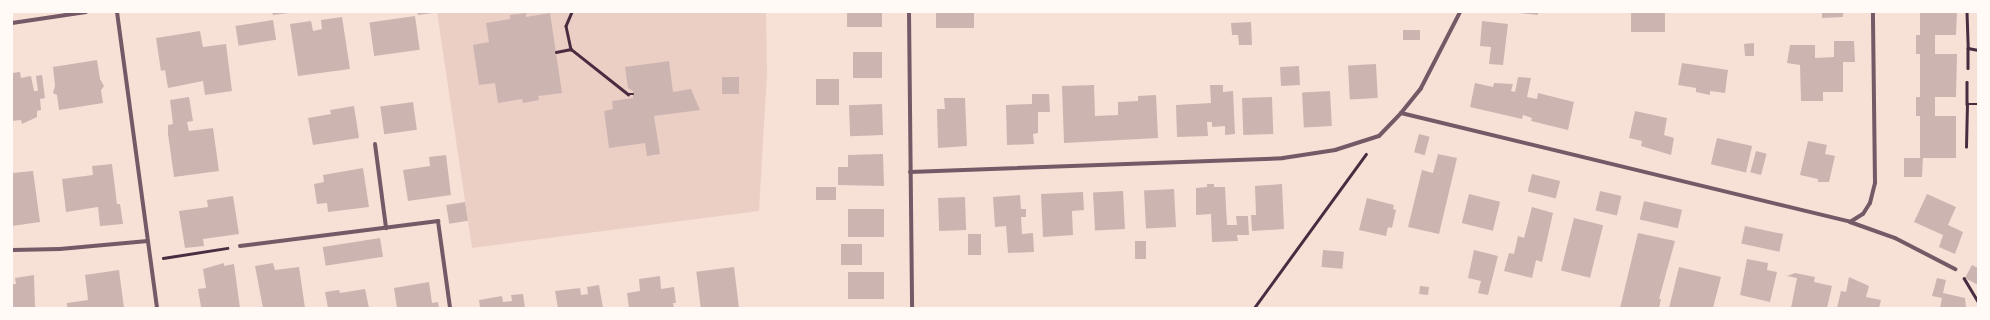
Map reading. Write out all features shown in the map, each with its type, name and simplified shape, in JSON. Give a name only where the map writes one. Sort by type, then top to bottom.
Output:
[{"type":"street","points":[[12,23],[86,12]]},
{"type":"street","points":[[117,12],[157,308]]},
{"type":"street","points":[[909,12],[912,308]]},
{"type":"street","points":[[910,172],[1283,158],[1336,150],[1380,136],[1401,113],[1421,88],[1460,12]]},
{"type":"street","points":[[1850,222],[1863,214],[1870,203],[1875,183],[1873,12]]},
{"type":"street","points":[[1401,113],[1850,222],[1895,238],[1955,269]]},
{"type":"street","points":[[375,144],[386,228]]},
{"type":"street","points":[[240,246],[438,221],[450,308]]},
{"type":"street","points":[[12,250],[60,249],[148,241]]},
{"type":"path","points":[[572,12],[566,26],[572,49],[628,94],[633,94]]},
{"type":"path","points":[[1967,12],[1968,68]]},
{"type":"path","points":[[1968,48],[1978,50]]},
{"type":"path","points":[[556,52],[572,49]]},
{"type":"path","points":[[1966,147],[1967,82]]},
{"type":"path","points":[[1967,104],[1978,104]]},
{"type":"path","points":[[1254,308],[1380,136]]},
{"type":"path","points":[[150,260],[240,246]]},
{"type":"path","points":[[1955,269],[1970,284],[1978,301]]},
{"type":"shaded area","points":[[437,12],[766,12],[767,74],[759,211],[472,248]]},
{"type":"building","points":[[272,12],[289,12],[289,13],[273,15]]},
{"type":"building","points":[[417,12],[433,12],[433,13],[418,15]]},
{"type":"building","points":[[847,12],[882,12],[882,27],[847,27]]},
{"type":"building","points":[[936,12],[974,12],[974,28],[936,28]]},
{"type":"building","points":[[1538,12],[1538,15],[1520,13]]},
{"type":"building","points":[[1631,12],[1665,12],[1665,32],[1631,32]]},
{"type":"building","points":[[1822,12],[1843,12],[1843,17],[1822,18]]},
{"type":"building","points":[[1920,12],[1957,12],[1956,35],[1935,35],[1935,54],[1957,54],[1956,97],[1935,97],[1935,116],[1956,116],[1956,158],[1923,158],[1922,177],[1904,177],[1904,158],[1920,158],[1920,116],[1916,116],[1916,97],[1920,97],[1920,54],[1916,54],[1916,35],[1920,35]]},
{"type":"building","points":[[526,13],[526,17],[550,13],[562,93],[538,96],[539,100],[523,103],[522,99],[498,103],[495,83],[479,85],[473,45],[489,42],[486,23],[510,19],[510,15]]},
{"type":"building","points":[[415,16],[420,50],[374,56],[369,22]]},
{"type":"building","points":[[342,17],[350,69],[298,76],[290,24],[311,21],[313,31],[322,29],[321,20]]},
{"type":"building","points":[[273,20],[276,40],[239,46],[235,26]]},
{"type":"building","points":[[1482,21],[1508,24],[1503,65],[1489,64],[1491,47],[1480,46]]},
{"type":"building","points":[[1251,22],[1252,45],[1239,45],[1238,35],[1232,35],[1231,23]]},
{"type":"building","points":[[1403,30],[1420,30],[1420,40],[1403,40]]},
{"type":"building","points":[[200,31],[203,47],[226,44],[232,91],[205,95],[203,81],[168,88],[165,70],[161,71],[156,38]]},
{"type":"building","points":[[1834,41],[1854,41],[1855,62],[1843,62],[1843,92],[1823,92],[1823,101],[1801,101],[1800,65],[1787,63],[1790,45],[1815,45],[1815,58],[1834,57]]},
{"type":"building","points":[[1754,43],[1754,56],[1745,56],[1744,44]]},
{"type":"building","points":[[853,52],[882,52],[882,78],[853,78]]},
{"type":"building","points":[[97,60],[100,79],[104,86],[101,90],[103,103],[59,110],[57,95],[53,93],[55,86],[53,67]]},
{"type":"building","points":[[669,61],[673,92],[691,89],[700,110],[654,116],[660,154],[647,156],[645,143],[609,148],[604,111],[613,109],[612,101],[633,98],[633,91],[628,88],[625,67]]},
{"type":"building","points":[[1682,63],[1728,70],[1725,93],[1710,91],[1710,95],[1696,92],[1696,88],[1678,85]]},
{"type":"building","points":[[1376,64],[1378,98],[1350,99],[1348,65]]},
{"type":"building","points":[[1299,66],[1300,85],[1281,86],[1280,67]]},
{"type":"building","points":[[20,72],[21,78],[31,76],[34,91],[38,91],[36,76],[42,75],[45,98],[40,99],[41,110],[37,111],[37,117],[22,124],[21,120],[12,121],[12,73]]},
{"type":"building","points":[[722,77],[739,77],[739,94],[722,94]]},
{"type":"building","points":[[1518,77],[1531,78],[1527,97],[1537,99],[1538,93],[1574,102],[1568,130],[1531,121],[1532,118],[1523,115],[1522,119],[1470,107],[1475,83],[1493,87],[1494,83],[1513,84],[1511,91],[1515,92]]},
{"type":"building","points":[[816,79],[839,79],[839,105],[816,105]]},
{"type":"building","points":[[1094,85],[1095,116],[1118,115],[1118,102],[1138,101],[1138,96],[1156,95],[1158,138],[1064,143],[1062,86]]},
{"type":"building","points":[[1210,85],[1223,85],[1223,92],[1233,91],[1235,134],[1225,135],[1225,126],[1212,127],[1212,122],[1207,122],[1208,136],[1177,137],[1176,105],[1211,103]]},
{"type":"building","points":[[1330,91],[1332,126],[1304,127],[1302,92]]},
{"type":"building","points":[[1032,94],[1049,94],[1050,112],[1038,112],[1038,133],[1033,134],[1034,144],[1007,145],[1006,105],[1032,104]]},
{"type":"building","points":[[189,97],[193,121],[187,122],[189,131],[213,128],[219,171],[174,177],[168,134],[168,125],[173,124],[170,100]]},
{"type":"building","points":[[1272,97],[1273,134],[1243,135],[1242,98]]},
{"type":"building","points":[[944,98],[965,98],[967,146],[938,148],[937,109],[945,109]]},
{"type":"building","points":[[413,102],[417,130],[384,134],[380,107]]},
{"type":"building","points":[[882,104],[883,135],[850,136],[849,105]]},
{"type":"building","points":[[354,106],[359,138],[313,145],[308,118],[331,114],[330,110]]},
{"type":"building","points":[[1635,111],[1667,118],[1664,135],[1674,138],[1671,155],[1641,146],[1642,141],[1629,138]]},
{"type":"building","points":[[1419,134],[1430,137],[1425,155],[1414,152]]},
{"type":"building","points":[[1717,138],[1752,146],[1746,172],[1711,164]]},
{"type":"building","points":[[1808,141],[1827,145],[1825,154],[1835,156],[1829,182],[1818,182],[1818,179],[1800,175]]},
{"type":"building","points":[[1756,151],[1767,154],[1761,175],[1750,172]]},
{"type":"building","points":[[883,154],[884,186],[838,185],[838,167],[848,167],[848,155]]},
{"type":"building","points":[[1438,154],[1457,158],[1439,234],[1408,227],[1422,170],[1433,173]]},
{"type":"building","points":[[446,155],[451,195],[408,201],[403,170],[430,166],[429,157]]},
{"type":"building","points":[[112,164],[117,204],[120,204],[123,224],[100,226],[98,207],[66,212],[62,179],[93,175],[92,166]]},
{"type":"building","points":[[363,168],[369,207],[328,212],[327,203],[317,204],[314,184],[324,182],[323,175]]},
{"type":"building","points":[[33,171],[40,222],[12,226],[12,173]]},
{"type":"building","points":[[1532,174],[1560,181],[1556,198],[1528,191]]},
{"type":"building","points":[[1207,184],[1214,184],[1214,187],[1225,187],[1227,225],[1237,225],[1236,216],[1248,216],[1249,235],[1237,235],[1238,241],[1212,242],[1211,214],[1196,215],[1196,188],[1207,187]]},
{"type":"building","points":[[1282,184],[1284,229],[1252,231],[1251,215],[1256,215],[1255,186]]},
{"type":"building","points":[[816,187],[836,187],[836,200],[816,200]]},
{"type":"building","points":[[1174,189],[1176,227],[1146,229],[1144,191]]},
{"type":"building","points":[[1123,191],[1125,229],[1095,231],[1093,193]]},
{"type":"building","points":[[1600,191],[1621,196],[1617,215],[1596,210]]},
{"type":"building","points":[[1083,192],[1084,210],[1072,211],[1073,235],[1043,237],[1041,194]]},
{"type":"building","points":[[1469,194],[1500,202],[1493,231],[1462,223]]},
{"type":"building","points":[[1927,194],[1956,207],[1948,225],[1963,232],[1955,254],[1939,247],[1943,235],[1914,222]]},
{"type":"building","points":[[1020,195],[1021,209],[1026,209],[1026,217],[1021,217],[1022,234],[1033,233],[1034,252],[1008,253],[1006,226],[995,227],[993,197]]},
{"type":"building","points":[[233,196],[239,234],[203,239],[204,246],[185,248],[179,211],[208,207],[207,200]]},
{"type":"building","points":[[965,197],[966,230],[939,231],[938,198]]},
{"type":"building","points":[[1367,198],[1394,205],[1393,209],[1396,210],[1392,228],[1388,227],[1386,236],[1359,230]]},
{"type":"building","points":[[1644,201],[1682,210],[1678,228],[1640,220]]},
{"type":"building","points":[[465,202],[468,221],[449,224],[446,205]]},
{"type":"building","points":[[1532,207],[1553,213],[1542,262],[1536,260],[1532,278],[1504,271],[1509,253],[1514,254],[1518,236],[1524,238]]},
{"type":"building","points":[[848,209],[884,209],[884,237],[848,237]]},
{"type":"building","points":[[1574,218],[1603,225],[1590,278],[1561,270]]},
{"type":"building","points":[[1745,226],[1783,234],[1779,252],[1741,244]]},
{"type":"building","points":[[1638,233],[1675,241],[1659,299],[1661,299],[1659,308],[1620,308]]},
{"type":"building","points":[[968,234],[981,234],[981,255],[968,255]]},
{"type":"building","points":[[380,238],[383,257],[326,266],[323,247]]},
{"type":"building","points":[[1135,241],[1146,241],[1146,259],[1135,259]]},
{"type":"building","points":[[841,244],[862,244],[862,265],[841,265]]},
{"type":"building","points":[[1323,250],[1344,252],[1342,269],[1322,267]]},
{"type":"building","points":[[1474,250],[1498,256],[1488,295],[1478,293],[1481,281],[1468,278]]},
{"type":"building","points":[[1747,259],[1768,263],[1767,270],[1777,272],[1770,302],[1740,295]]},
{"type":"building","points":[[224,263],[224,266],[234,264],[240,308],[201,307],[198,289],[206,288],[203,269]]},
{"type":"building","points":[[273,263],[275,270],[299,267],[305,308],[263,308],[255,266]]},
{"type":"building","points":[[1972,265],[1978,268],[1978,285],[1965,278]]},
{"type":"building","points":[[734,267],[739,308],[701,308],[696,272]]},
{"type":"building","points":[[1679,267],[1721,277],[1713,308],[1669,308]]},
{"type":"building","points":[[119,270],[124,308],[67,308],[67,303],[88,300],[85,275]]},
{"type":"building","points":[[848,272],[884,272],[884,299],[848,299]]},
{"type":"building","points":[[1795,273],[1815,277],[1814,282],[1832,286],[1827,308],[1791,308],[1797,278],[1787,276]]},
{"type":"building","points":[[34,275],[35,308],[12,308],[12,284],[16,284],[15,278]]},
{"type":"building","points":[[660,276],[661,289],[674,287],[676,303],[673,303],[674,308],[629,308],[627,293],[640,291],[639,279]]},
{"type":"building","points":[[1849,277],[1869,286],[1866,297],[1881,300],[1879,308],[1837,308],[1841,291],[1846,292]]},
{"type":"building","points":[[1937,278],[1946,280],[1943,293],[1965,298],[1966,308],[1940,308],[1942,298],[1932,296]]},
{"type":"building","points":[[429,282],[432,303],[438,302],[439,308],[397,308],[394,288]]},
{"type":"building","points":[[599,285],[603,308],[558,308],[555,291],[580,288],[581,295],[588,294],[587,287]]},
{"type":"building","points":[[1420,286],[1429,287],[1428,295],[1419,294]]},
{"type":"building","points":[[365,289],[369,308],[328,308],[325,292],[339,290],[340,293]]},
{"type":"building","points":[[523,294],[525,308],[480,308],[479,300],[502,296],[503,302],[512,301],[511,295]]}]
